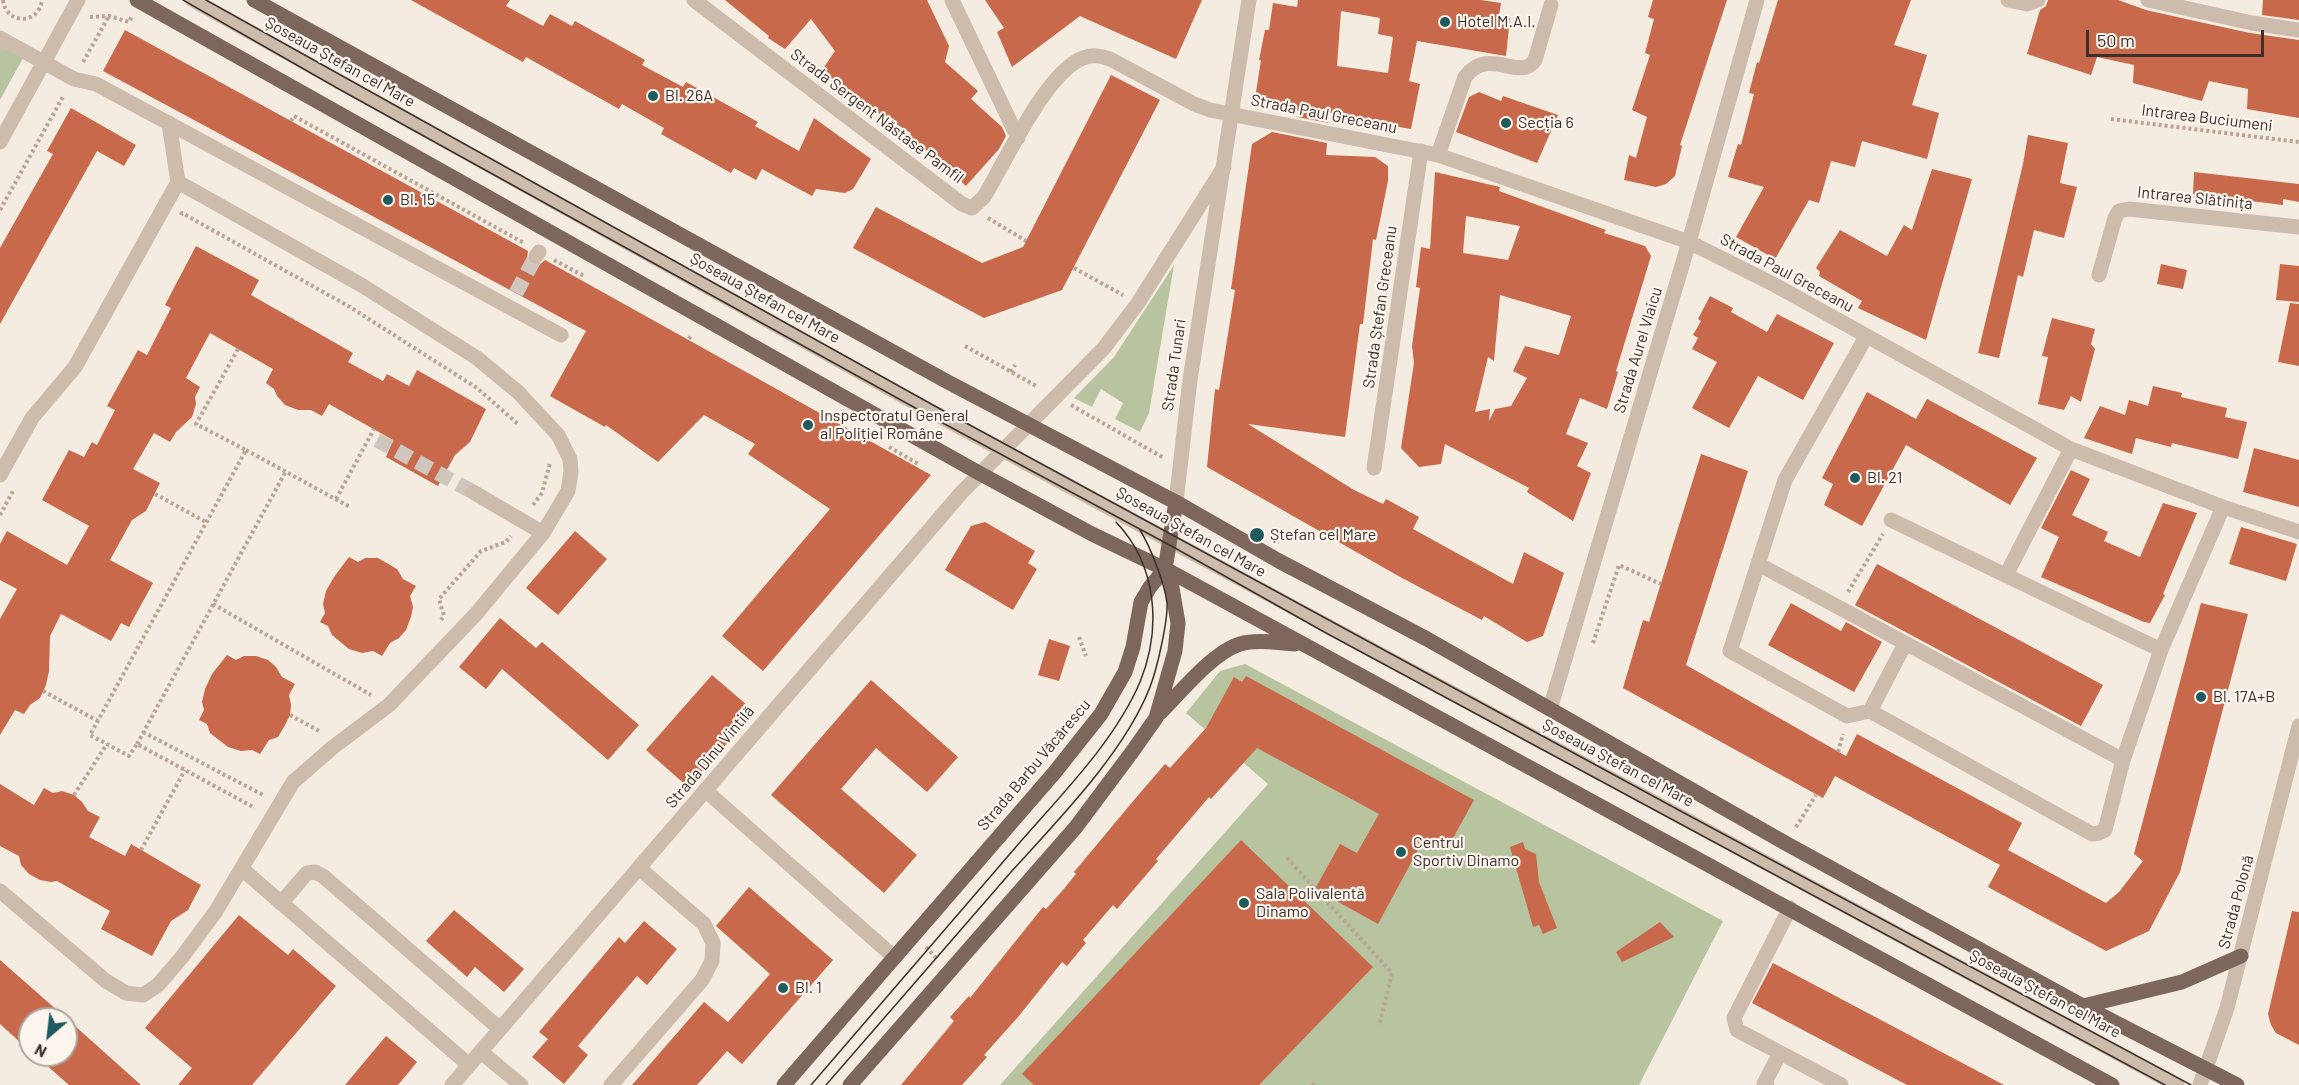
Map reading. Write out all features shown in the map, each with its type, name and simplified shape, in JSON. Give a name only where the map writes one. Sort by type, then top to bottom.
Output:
[{"type":"main road","points":[[137,0],[979,473],[1092,534],[1165,569],[2112,1085]]},
{"type":"main road","name":"Șoseaua Ștefan cel Mare","points":[[254,0],[936,375],[1427,639],[1787,844],[2083,1006],[2237,1085]]},
{"type":"main road","name":"Strada Tunari","points":[[1165,569],[1176,502]]},
{"type":"main road","points":[[1156,718],[1175,651],[1178,623],[1171,582],[1165,569]]},
{"type":"main road","name":"Strada Barbu Văcărescu","points":[[784,1085],[1055,772],[1101,714],[1125,672],[1133,647],[1142,602],[1150,587],[1165,569]]},
{"type":"main road","points":[[850,1085],[1076,827],[1156,718],[1211,662],[1239,644],[1263,642],[1301,644]]},
{"type":"main road","points":[[2083,1006],[2182,982],[2241,956]]},
{"type":"street","points":[[0,142],[78,0]]},
{"type":"street","name":"Șoseaua Ștefan cel Mare","points":[[193,0],[1360,645],[2177,1085]]},
{"type":"street","name":"Strada Sergent Năstase Pamfil","points":[[694,0],[963,204],[972,208]]},
{"type":"street","points":[[952,0],[1018,138],[984,197],[972,208]]},
{"type":"street","name":"Strada Tunari","points":[[1176,502],[1190,380],[1250,0]]},
{"type":"street","name":"Strada Aurel Vlaicu","points":[[1550,709],[1689,242],[1756,0]]},
{"type":"street","points":[[2008,0],[2027,4],[2038,0]]},
{"type":"street","points":[[2148,0],[2252,23],[2299,30]]},
{"type":"street","points":[[1438,154],[1465,76],[1473,67],[1483,62],[1525,68],[1531,66],[1535,60],[1551,5]]},
{"type":"street","points":[[0,38],[74,79],[96,84],[513,300],[561,335]]},
{"type":"street","name":"Strada Paul Greceanu","points":[[1018,138],[1050,85],[1081,59],[1095,55],[1110,59],[1194,105],[1232,115],[1438,154],[1689,242],[1773,284],[2071,449],[2223,507],[2299,532]]},
{"type":"street","points":[[0,475],[32,418],[75,367],[178,182],[169,123]]},
{"type":"street","name":"Strada Ștefan Greceanu","points":[[1374,468],[1422,151]]},
{"type":"street","name":"Strada Tunari","points":[[1002,449],[1057,398],[1104,348],[1138,303],[1224,167]]},
{"type":"street","points":[[0,891],[106,981],[126,993],[143,995],[158,985],[216,911],[279,803],[301,774],[389,705],[476,614],[543,533],[568,491],[571,472],[570,459],[558,435],[518,392],[477,357],[363,286],[178,182]]},
{"type":"street","name":"Intrarea Slătinița","points":[[2099,275],[2115,218],[2119,212],[2128,209],[2299,227]]},
{"type":"street","points":[[1866,337],[1785,480],[1730,651],[1847,716],[1870,711],[2092,834],[2105,830],[2122,760],[2161,650],[2223,507]]},
{"type":"street","name":"Strada Dinu Vintilă","points":[[452,1085],[1002,449]]},
{"type":"street","points":[[2006,575],[2071,449]]},
{"type":"street","points":[[473,492],[543,533]]},
{"type":"street","points":[[1891,520],[2161,650]]},
{"type":"street","points":[[1758,564],[2122,760]]},
{"type":"street","points":[[1870,711],[1905,645]]},
{"type":"street","name":"Strada Polonă","points":[[2200,1085],[2227,1008],[2299,726]]},
{"type":"street","points":[[705,790],[894,957]]},
{"type":"street","points":[[610,1085],[702,980],[712,961],[712,943],[704,924],[639,868]]},
{"type":"street","points":[[242,870],[469,1065]]},
{"type":"street","points":[[281,903],[307,873],[315,872],[323,876],[500,1029]]},
{"type":"street","points":[[1790,908],[1734,1018],[1737,1030],[1841,1085]]},
{"type":"street","points":[[481,1052],[521,1085]]},
{"type":"street","points":[[1767,1085],[1764,1084],[1780,1053]]},
{"type":"path","points":[[3,0],[10,15],[22,20],[38,12],[42,0]]},
{"type":"path","points":[[0,210],[109,16]]},
{"type":"path","points":[[90,17],[109,16],[129,22]]},
{"type":"path","points":[[291,122],[294,116],[537,254],[590,279]]},
{"type":"path","name":"Intrarea Buciumeni","points":[[2111,119],[2299,142]]},
{"type":"path","points":[[972,208],[1026,241]]},
{"type":"path","points":[[176,224],[182,213],[350,308],[477,388],[527,432]]},
{"type":"path","points":[[1074,268],[1138,303]]},
{"type":"path","points":[[682,328],[703,340]]},
{"type":"path","points":[[689,339],[692,334]]},
{"type":"path","points":[[966,346],[1180,467]]},
{"type":"path","points":[[238,349],[196,424],[350,507]]},
{"type":"path","points":[[1011,372],[1015,365]]},
{"type":"path","points":[[1099,421],[1101,416]]},
{"type":"path","points":[[336,499],[374,429]]},
{"type":"path","points":[[889,447],[920,465]]},
{"type":"path","points":[[246,450],[90,735],[106,744],[129,756],[137,744],[286,471]]},
{"type":"path","points":[[436,625],[444,616],[439,599],[481,551],[506,542],[542,494],[550,463],[545,455]]},
{"type":"path","points":[[0,515],[15,486]]},
{"type":"path","points":[[155,494],[206,522]]},
{"type":"path","points":[[1839,608],[1891,520]]},
{"type":"path","points":[[1593,644],[1619,566],[1661,584]]},
{"type":"path","points":[[213,604],[389,705]]},
{"type":"path","points":[[1079,637],[1086,656]]},
{"type":"path","points":[[43,691],[98,721]]},
{"type":"path","points":[[290,715],[326,735],[316,741]]},
{"type":"path","points":[[143,732],[279,803]]},
{"type":"path","points":[[74,795],[106,744]]},
{"type":"path","points":[[137,744],[257,810],[269,787]]},
{"type":"path","points":[[141,850],[185,770]]},
{"type":"path","points":[[1787,844],[1816,795]]},
{"type":"path","points":[[1287,858],[1392,973],[1379,1026]]},
{"type":"path","points":[[914,935],[949,971]]},
{"type":"green space","points":[[0,46],[23,58],[0,100]]},
{"type":"green space","points":[[1174,265],[1149,413],[1140,432],[1115,419],[1123,403],[1101,389],[1092,407],[1074,398],[1114,357]]},
{"type":"green space","name":"Centrul Sportiv Dinamo","points":[[1245,664],[1723,921],[1639,1085],[1000,1085],[1268,784],[1186,713],[1220,671]]},
{"type":"building","name":"Bl. 26A","points":[[411,0],[510,0],[506,6],[543,26],[550,14],[572,26],[575,21],[645,60],[642,65],[683,87],[686,82],[758,122],[755,126],[799,151],[814,118],[871,159],[853,189],[845,193],[816,189],[812,196],[762,169],[756,180],[734,168],[731,173],[661,134],[664,128],[622,104],[619,109],[526,57],[523,62]]},
{"type":"building","points":[[725,0],[927,0],[949,46],[945,62],[978,91],[971,99],[1002,127],[1006,136],[999,149],[966,186],[926,150],[922,154],[906,140],[911,133],[842,91],[844,88],[822,70],[835,51],[811,19],[785,49],[768,38],[769,36]]},
{"type":"building","points":[[985,0],[1202,0],[1176,59],[1080,16],[1012,67],[997,32],[1004,28]]},
{"type":"building","points":[[1298,0],[1481,0],[1501,3],[1499,16],[1510,18],[1506,56],[1417,41],[1409,81],[1420,84],[1411,129],[1307,108],[1329,123],[1297,117],[1305,112],[1265,104],[1256,92],[1261,60],[1259,60],[1265,30],[1269,30],[1273,3],[1297,7]],"holes":[[[1341,11],[1380,18],[1378,34],[1393,37],[1388,73],[1337,66]]]},
{"type":"building","points":[[1653,0],[1727,0],[1680,145],[1682,146],[1675,176],[1666,184],[1656,187],[1624,180],[1629,155],[1636,158],[1647,117],[1632,110],[1650,55],[1645,53],[1654,19],[1648,17]]},
{"type":"building","points":[[1778,0],[1911,0],[1894,45],[1927,55],[1912,105],[1939,113],[1927,159],[1862,141],[1855,167],[1831,161],[1819,203],[1809,200],[1775,259],[1736,237],[1764,187],[1728,177],[1738,144],[1741,145],[1754,94],[1749,93]]},
{"type":"building","points":[[2048,0],[2118,0],[2146,10],[2186,19],[2250,33],[2299,40],[2299,118],[2247,109],[2248,89],[2209,81],[2202,101],[2133,83],[2134,65],[2097,57],[2091,75],[2027,54],[2040,10],[2046,6]]},
{"type":"building","points":[[2263,0],[2299,0],[2299,20],[2262,15]]},
{"type":"building","points":[[125,30],[528,251],[527,259],[531,264],[539,265],[545,260],[931,475],[763,671],[722,636],[830,509],[748,454],[755,444],[704,415],[658,462],[606,425],[605,427],[550,396],[586,331],[103,71]]},
{"type":"building","points":[[1111,75],[1160,100],[1062,290],[984,318],[853,248],[876,207],[982,263],[1023,247]]},
{"type":"building","name":"Secția 6","points":[[1479,92],[1501,101],[1503,96],[1558,115],[1537,163],[1456,132],[1469,97]]},
{"type":"building","points":[[71,108],[136,145],[124,166],[97,151],[0,324],[0,248],[53,154],[47,151]]},
{"type":"building","points":[[1272,132],[1327,143],[1326,155],[1375,157],[1388,166],[1388,181],[1376,240],[1373,239],[1363,324],[1360,324],[1345,437],[1248,424],[1354,490],[1383,504],[1386,499],[1419,517],[1413,529],[1513,584],[1524,552],[1564,573],[1543,636],[1527,642],[1484,616],[1482,620],[1402,578],[1207,467],[1215,389],[1219,390],[1235,290],[1231,289],[1252,144]]},
{"type":"building","points":[[2028,135],[2068,143],[2060,183],[2077,187],[2064,238],[2034,230],[2023,277],[2018,275],[1999,358],[1978,353]]},
{"type":"building","points":[[1932,169],[1972,179],[1926,340],[1858,308],[1862,301],[1819,276],[1820,272],[1816,268],[1840,230],[1887,256],[1904,225],[1912,230]]},
{"type":"building","points":[[1435,172],[1500,187],[1499,191],[1606,230],[1604,233],[1645,246],[1651,256],[1616,371],[1618,372],[1607,409],[1580,398],[1566,434],[1588,443],[1577,466],[1591,473],[1573,521],[1527,492],[1529,488],[1445,444],[1441,464],[1419,467],[1401,448],[1414,363],[1412,346],[1420,288],[1416,287],[1421,247],[1430,249]],"holes":[[[1466,216],[1520,226],[1508,260],[1463,253]],[[1500,295],[1571,316],[1559,355],[1525,346],[1513,371],[1527,378],[1511,406],[1495,409],[1489,421],[1490,409],[1475,412],[1488,357],[1494,361]]]},
{"type":"building","points":[[2194,172],[2299,184],[2299,202],[2283,199],[2283,205],[2193,194]]},
{"type":"building","points":[[196,246],[259,280],[251,295],[353,353],[348,362],[383,381],[387,374],[409,386],[417,370],[486,409],[470,442],[455,455],[438,486],[386,457],[393,440],[329,404],[322,416],[311,410],[298,410],[285,405],[274,389],[266,383],[273,369],[210,333],[186,378],[200,387],[195,397],[196,404],[192,417],[176,432],[170,442],[154,433],[133,469],[160,483],[146,511],[132,520],[110,560],[153,583],[129,627],[121,623],[111,641],[61,614],[50,636],[49,671],[40,698],[30,705],[24,714],[15,710],[0,735],[0,619],[17,589],[0,580],[0,544],[7,531],[67,565],[89,526],[42,500],[69,450],[84,457],[92,442],[97,445],[115,410],[107,406],[138,350],[147,355],[171,308],[165,305]]},
{"type":"building","points":[[2161,264],[2187,270],[2183,289],[2157,284]]},
{"type":"building","points":[[2280,264],[2299,266],[2299,302],[2276,300]]},
{"type":"building","points":[[1710,296],[1733,308],[1731,312],[1767,332],[1777,314],[1834,343],[1803,400],[1758,376],[1729,428],[1692,408],[1717,362],[1692,349],[1698,338],[1693,335],[1701,321],[1698,319]]},
{"type":"building","points":[[2290,303],[2299,304],[2299,366],[2278,362]]},
{"type":"building","points":[[2052,318],[2095,329],[2091,344],[2095,349],[2081,402],[2071,396],[2064,410],[2038,404],[2048,357],[2042,356]]},
{"type":"building","points":[[2153,386],[2182,393],[2181,397],[2227,408],[2225,417],[2247,422],[2238,459],[2172,443],[2171,447],[2136,438],[2132,454],[2084,438],[2100,406],[2125,415],[2129,400],[2148,406]]},
{"type":"building","name":"Bl. 21","points":[[1867,392],[1916,419],[1927,399],[2037,458],[2010,505],[1906,445],[1862,526],[1824,505],[1833,484],[1822,478]]},
{"type":"building","points":[[2254,448],[2299,460],[2299,507],[2243,492]]},
{"type":"building","points":[[1701,454],[1748,471],[1686,665],[1846,756],[1857,734],[2022,823],[2008,850],[2106,903],[2119,892],[2143,861],[2134,854],[2201,603],[2248,614],[2180,872],[2149,931],[2106,951],[1988,887],[2000,865],[1835,776],[1823,798],[1623,688],[1643,620],[1649,622]]},
{"type":"building","points":[[2071,470],[2090,479],[2072,515],[2108,532],[2104,541],[2140,557],[2163,503],[2197,513],[2163,594],[2165,595],[2150,623],[2041,577],[2059,537],[2041,528]]},
{"type":"building","points":[[985,522],[1035,551],[1028,563],[1037,569],[1013,610],[945,570],[971,526]]},
{"type":"building","points":[[2241,527],[2297,544],[2286,581],[2229,564]]},
{"type":"building","points":[[575,531],[607,559],[558,615],[526,588]]},
{"type":"building","points":[[349,557],[358,562],[365,558],[378,558],[397,569],[403,579],[416,586],[410,596],[413,607],[406,630],[390,643],[382,656],[373,651],[362,653],[349,649],[332,635],[328,626],[320,622],[325,613],[323,604],[326,591]]},
{"type":"building","points":[[1877,564],[2103,685],[2081,726],[1855,605]]},
{"type":"building","points":[[1791,603],[1841,631],[1846,622],[1882,642],[1854,692],[1768,645]]},
{"type":"building","points":[[500,618],[536,648],[542,642],[639,725],[608,760],[502,669],[486,689],[459,667]]},
{"type":"building","points":[[1049,639],[1070,646],[1059,681],[1038,675]]},
{"type":"building","points":[[227,655],[236,660],[244,656],[256,656],[268,660],[282,677],[295,684],[289,695],[290,715],[284,727],[278,737],[269,740],[260,754],[252,750],[241,751],[228,747],[210,733],[207,724],[199,720],[204,710],[202,702],[205,689],[212,674]]},
{"type":"building","points":[[712,675],[755,712],[688,787],[646,750]]},
{"type":"building","points":[[1246,676],[1474,800],[1446,851],[1424,839],[1378,924],[1315,889],[1340,844],[1357,853],[1379,814],[1257,748],[1211,799],[1209,797],[1117,909],[1113,905],[1083,940],[1086,943],[1067,966],[1062,962],[984,1055],[987,1057],[962,1085],[901,1085],[954,1021],[950,1017],[969,996],[970,998],[1043,907],[1046,909],[1063,890],[1076,874],[1074,872],[1134,800],[1165,764],[1170,768],[1206,728],[1234,677],[1242,682]]},
{"type":"building","points":[[871,680],[958,757],[927,792],[876,748],[841,789],[917,855],[884,893],[771,795]]},
{"type":"building","points":[[0,784],[34,805],[44,788],[53,793],[62,791],[74,795],[88,811],[100,817],[89,837],[125,856],[131,844],[201,885],[188,910],[171,921],[152,956],[101,929],[110,911],[57,881],[40,880],[29,874],[21,865],[19,856],[0,846]]},
{"type":"building","name":"Sala Polivalentă Dinamo","points":[[1241,840],[1373,967],[1259,1085],[1034,1085],[1022,1074]]},
{"type":"building","points":[[1523,842],[1525,849],[1536,854],[1539,882],[1557,928],[1543,934],[1539,925],[1533,927],[1510,847]]},
{"type":"building","name":"Bl. 1","points":[[749,887],[833,960],[742,1064],[727,1051],[697,1085],[632,1085],[704,1002],[728,1022],[770,974],[716,926]]},
{"type":"building","points":[[454,910],[524,969],[504,992],[475,967],[467,977],[426,941]]},
{"type":"building","points":[[2292,911],[2299,912],[2299,1045],[2276,1033],[2268,1014]]},
{"type":"building","points":[[239,915],[288,955],[293,949],[336,986],[252,1085],[178,1085],[192,1068],[145,1028]]},
{"type":"building","points":[[644,921],[677,949],[647,985],[637,976],[578,1046],[588,1055],[564,1084],[532,1057],[548,1039],[539,1032],[619,937],[625,943]]},
{"type":"building","points":[[1660,922],[1674,937],[1622,962],[1616,952]]},
{"type":"building","points":[[0,960],[53,1007],[18,1007],[18,1040],[0,1024]]},
{"type":"building","points":[[1773,963],[2004,1085],[1907,1085],[1752,1003]]},
{"type":"building","points":[[78,1029],[141,1085],[69,1085],[49,1067],[78,1067]]},
{"type":"building","points":[[386,1036],[417,1062],[398,1085],[345,1085]]},
{"type":"tunnel","points":[[516,293],[536,256]]},
{"type":"tunnel","points":[[377,440],[473,492]]},
{"type":"tram line","points":[[183,0],[337,88],[1326,633],[2165,1085]]},
{"type":"tram line","points":[[206,0],[933,405],[2191,1085]]},
{"type":"tram line","points":[[811,1085],[1084,769],[1116,727],[1129,705],[1147,661],[1153,619],[1152,598],[1140,558],[1130,539],[1116,522]]},
{"type":"tram line","points":[[826,1085],[1069,808],[1107,760],[1139,711],[1156,669],[1167,611],[1163,586],[1140,530]]},
{"type":"place","name":"Hotel M.A.I.","points":[[1445,22]]},
{"type":"place","name":"Bl. 26A","points":[[653,96]]},
{"type":"place","name":"Secția 6","points":[[1506,123]]},
{"type":"place","name":"Bl. 15","points":[[388,200]]},
{"type":"place","name":"Inspectoratul General al Poliției Române","points":[[808,425]]},
{"type":"place","name":"Bl. 21","points":[[1855,478]]},
{"type":"place","name":"Ștefan cel Mare","points":[[1257,535]]},
{"type":"place","name":"Bl. 17A+B","points":[[2201,697]]},
{"type":"place","name":"Centrul Sportiv Dinamo","points":[[1401,852]]},
{"type":"place","name":"Sala Polivalentă Dinamo","points":[[1244,903]]},
{"type":"place","name":"Bl. 1","points":[[783,988]]}]
